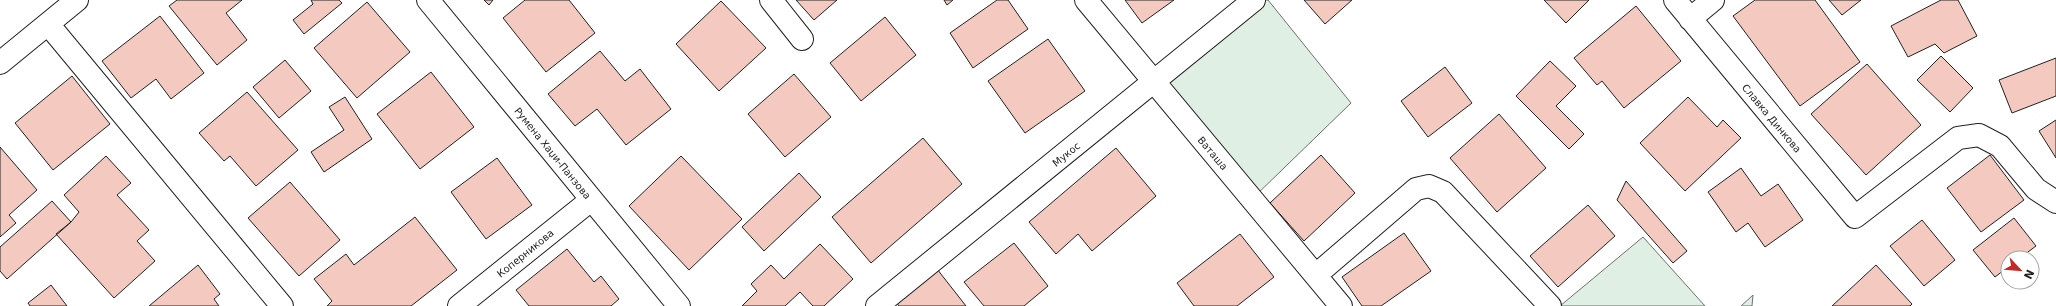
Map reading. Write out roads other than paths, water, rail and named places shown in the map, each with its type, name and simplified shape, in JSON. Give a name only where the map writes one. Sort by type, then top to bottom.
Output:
[{"type":"street","points":[[0,63],[77,0]]},
{"type":"street","name":"Румена Хаџи-Панзова","points":[[428,0],[679,306]]},
{"type":"street","points":[[772,0],[802,39]]},
{"type":"street","name":"Ваташа","points":[[1086,0],[1341,306]]},
{"type":"street","name":"Мукос","points":[[877,306],[1154,83],[1254,0]]},
{"type":"street","name":"Славка Динкова","points":[[1675,0],[1855,216],[1958,138],[1979,135],[2000,146],[2036,189],[2056,202]]},
{"type":"street","points":[[1690,19],[1713,0]]},
{"type":"street","points":[[48,24],[282,306]]},
{"type":"street","points":[[1316,275],[1416,189],[1429,186],[1443,192],[1550,306]]},
{"type":"street","name":"Коперникова","points":[[459,306],[591,200]]}]
